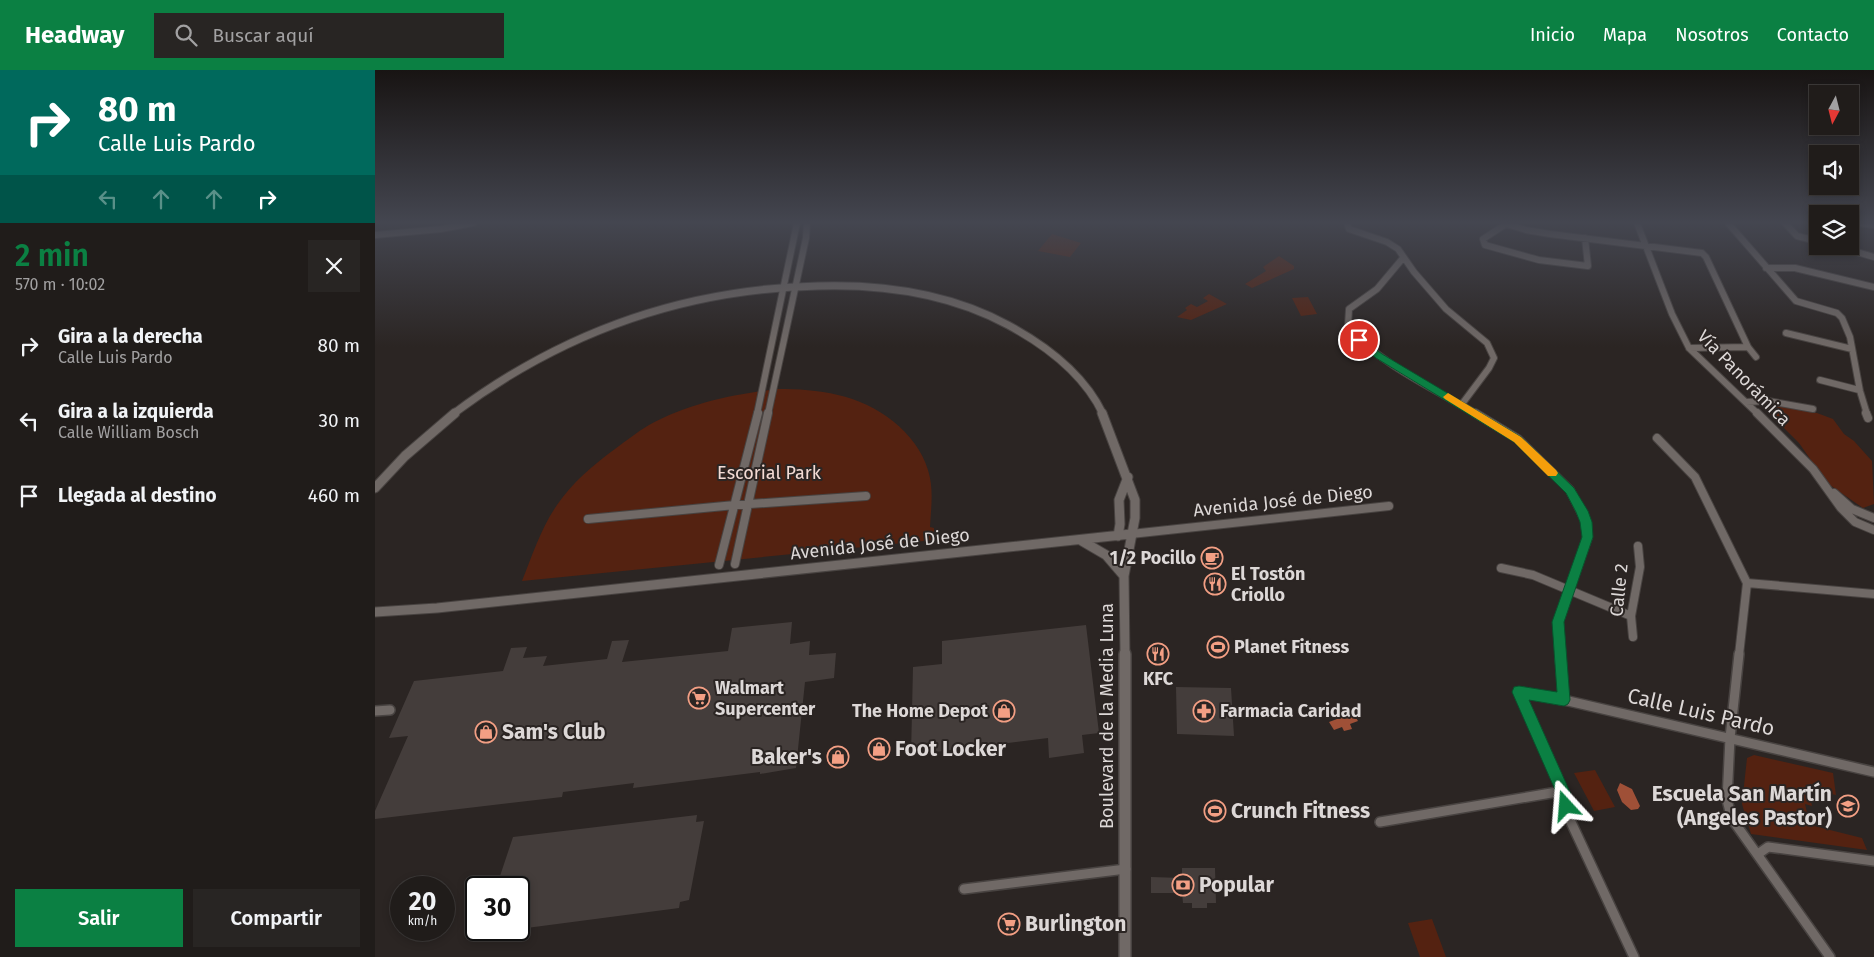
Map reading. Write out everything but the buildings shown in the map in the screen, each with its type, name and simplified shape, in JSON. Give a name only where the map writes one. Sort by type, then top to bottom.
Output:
[{"type":"street","points":[[719,565],[762,396],[789,264]]},
{"type":"street","points":[[735,564],[801,264]]},
{"type":"street","points":[[1398,264],[1377,289],[1349,309],[1349,326],[1359,340],[1379,356],[1462,404],[1517,439],[1570,490],[1586,522],[1588,537],[1558,622],[1564,700]]},
{"type":"street","points":[[1408,264],[1448,311],[1478,334],[1491,348],[1494,358],[1489,368],[1462,404]]},
{"type":"street","points":[[1575,264],[1588,266],[1588,264]]},
{"type":"street","name":"Vía Panorámica","points":[[1653,264],[1672,314],[1689,348],[1746,402],[1827,486],[1852,509],[1873,516]]},
{"type":"street","points":[[1710,264],[1748,347],[1756,357]]},
{"type":"street","points":[[1763,264],[1796,301],[1842,316],[1853,349],[1859,390],[1868,418]]},
{"type":"street","points":[[1766,268],[1795,268],[1874,287]]},
{"type":"street","name":"Boulevard de la Media Luna","points":[[375,488],[411,449],[488,389],[527,365],[572,342],[616,323],[678,303],[742,292],[796,287],[856,285],[918,291],[973,308],[1023,332],[1068,367],[1100,408],[1121,466],[1128,477],[1135,500],[1134,524],[1124,576],[1125,957]]},
{"type":"street","points":[[1786,333],[1853,349]]},
{"type":"street","points":[[1689,348],[1748,347]]},
{"type":"street","points":[[1820,380],[1859,390]]},
{"type":"street","points":[[1746,402],[1768,401],[1813,409]]},
{"type":"street","points":[[1657,438],[1695,477],[1747,583],[1730,738],[1727,800],[1732,819],[1830,957]]},
{"type":"street","points":[[1118,536],[1120,524],[1119,500],[1128,477]]},
{"type":"street","name":"Vía Panorámica","points":[[1827,486],[1841,508],[1859,524],[1874,530]]},
{"type":"street","points":[[588,519],[735,505],[866,496]]},
{"type":"street","name":"Avenida José de Diego","points":[[375,612],[447,607],[1389,506]]},
{"type":"street","points":[[1859,524],[1861,518],[1873,516]]},
{"type":"street","points":[[1079,540],[1104,553],[1118,566],[1124,576]]},
{"type":"street","name":"Calle 2","points":[[1633,638],[1631,616],[1640,568],[1638,546]]},
{"type":"street","points":[[1501,568],[1533,575],[1631,616]]},
{"type":"street","points":[[1747,583],[1874,594]]},
{"type":"street","name":"Calle Luis Pardo","points":[[1563,792],[1519,692],[1564,700],[1874,772]]},
{"type":"street","points":[[375,711],[390,710]]},
{"type":"street","points":[[1380,822],[1563,792],[1569,820],[1634,957]]},
{"type":"street","points":[[1758,854],[1768,847],[1874,861]]},
{"type":"street","points":[[964,890],[1126,868]]},
{"type":"green space","points":[[1267,264],[1292,264],[1294,269],[1252,288],[1245,284],[1266,271],[1263,267]]},
{"type":"green space","points":[[1209,294],[1227,304],[1191,320],[1177,317],[1187,310],[1185,308],[1191,304],[1197,307],[1208,301],[1203,298]]},
{"type":"green space","points":[[1308,297],[1317,314],[1301,316],[1292,298]]},
{"type":"green space","name":"Escorial Park","points":[[777,389],[830,393],[852,399],[880,412],[905,432],[923,456],[930,477],[932,491],[930,527],[934,528],[934,540],[522,581],[533,552],[557,505],[576,482],[607,455],[645,428],[679,411],[728,397]]},
{"type":"green space","points":[[1772,404],[1817,413],[1833,419],[1844,434],[1854,441],[1872,461],[1874,504],[1863,508],[1827,483],[1799,443],[1764,408],[1765,405]]},
{"type":"green space","points":[[1754,755],[1833,773],[1836,795],[1808,789],[1812,806],[1805,804],[1810,825],[1862,838],[1867,850],[1751,834],[1742,804],[1747,758]]},
{"type":"green space","points":[[1595,770],[1615,807],[1594,811],[1574,773]]},
{"type":"green space","points":[[1432,919],[1446,957],[1420,957],[1408,923]]},
{"type":"shaded area","points":[[1353,713],[1358,721],[1350,724],[1352,729],[1344,731],[1342,727],[1334,730],[1329,722]]},
{"type":"shaded area","points":[[1620,783],[1632,789],[1640,806],[1638,809],[1631,810],[1622,802],[1617,790]]},
{"type":"slow traffic","points":[[1448,397],[1517,439],[1552,473]]},
{"type":"place","name":"1/2 Pocillo","points":[[1212,558]]},
{"type":"place","name":"El Tostón Criollo","points":[[1215,584]]},
{"type":"place","name":"Planet Fitness","points":[[1218,647]]},
{"type":"place","name":"KFC","points":[[1158,654]]},
{"type":"place","name":"Walmart Supercenter","points":[[699,698]]},
{"type":"place","name":"The Home Depot","points":[[1004,711]]},
{"type":"place","name":"Farmacia Caridad","points":[[1204,711]]},
{"type":"place","name":"Sam's Club","points":[[486,732]]},
{"type":"place","name":"Foot Locker","points":[[879,749]]},
{"type":"place","name":"Baker's","points":[[838,757]]},
{"type":"place","name":"Escuela San Martín (Angeles Pastor)","points":[[1848,806]]},
{"type":"place","name":"Crunch Fitness","points":[[1215,811]]},
{"type":"place","name":"Popular","points":[[1183,885]]},
{"type":"place","name":"Burlington","points":[[1009,924]]},
{"type":"route","points":[[1359,340],[1379,356],[1462,404],[1517,439],[1570,490],[1582,511],[1588,537],[1558,622],[1564,700],[1519,692],[1563,792],[1566,806]]}]
